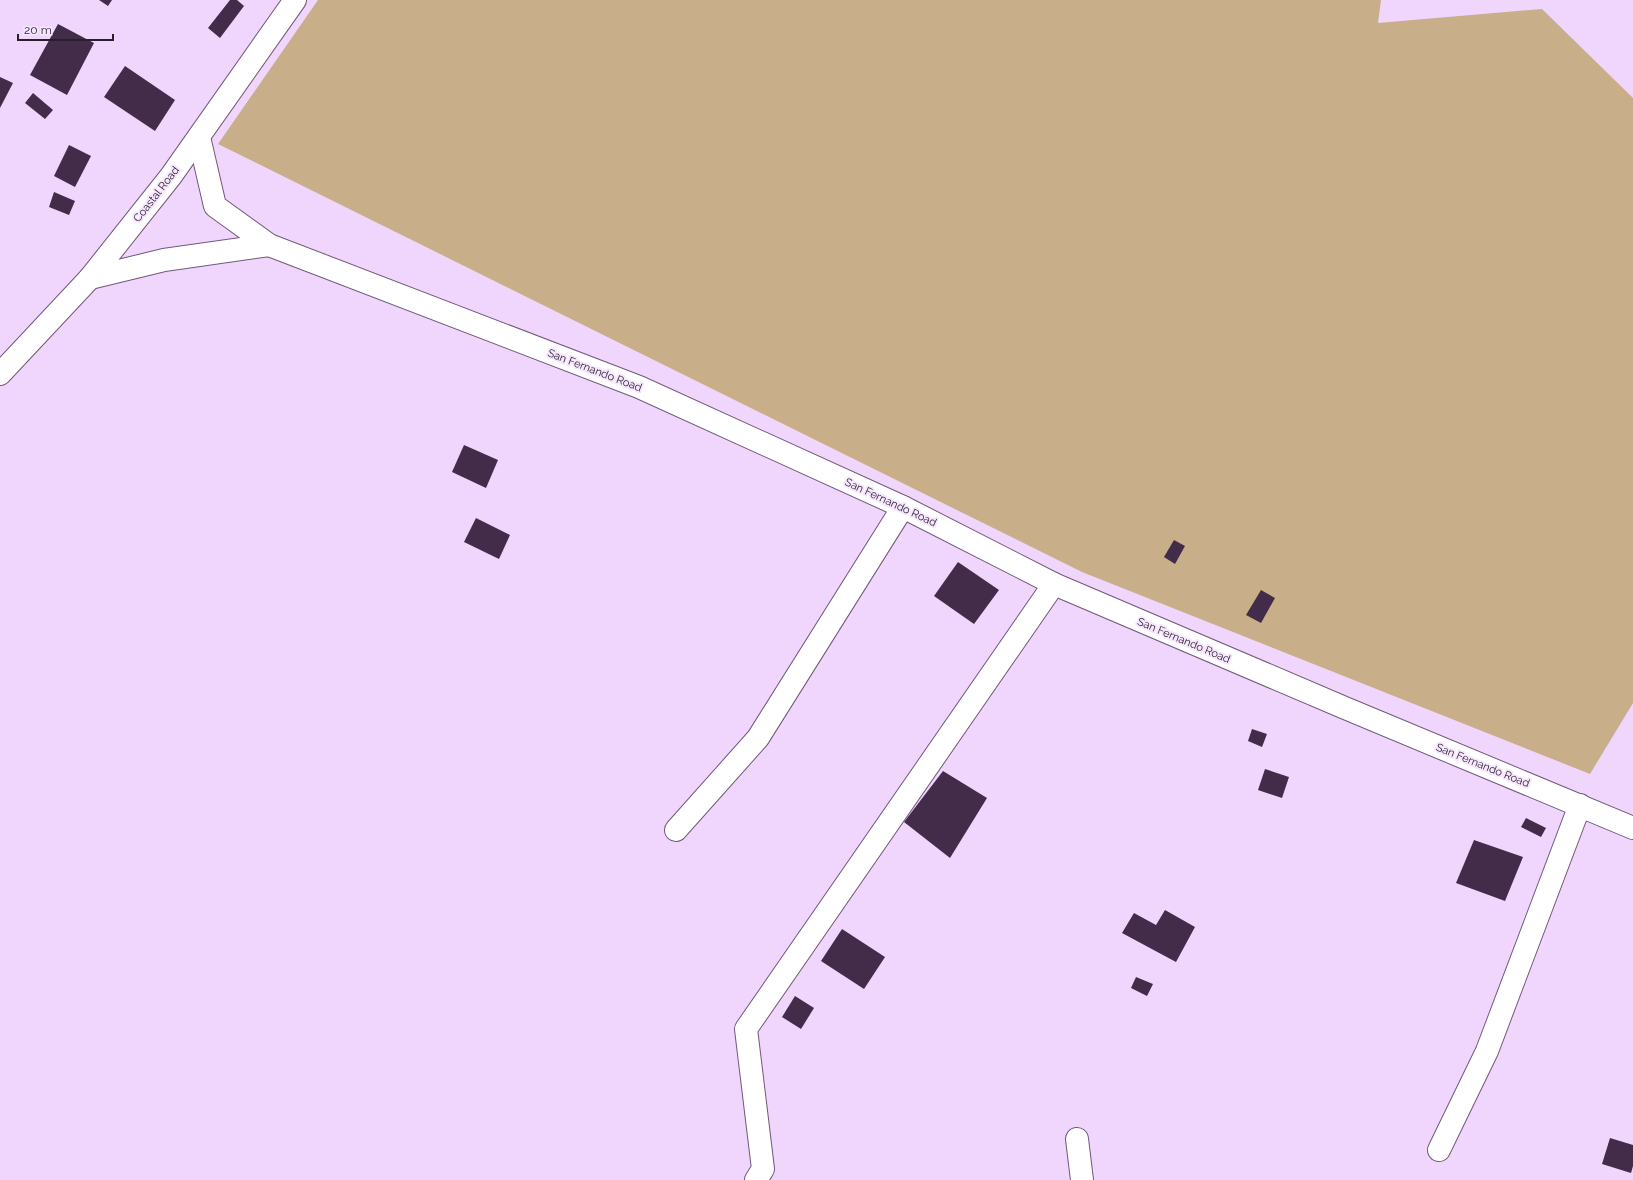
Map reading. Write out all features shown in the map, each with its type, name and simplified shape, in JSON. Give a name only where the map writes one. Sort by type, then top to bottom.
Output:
[{"type":"street","name":"Coastal Road","points":[[0,374],[90,278],[171,176],[295,0]]},
{"type":"street","name":"San Fernando Road","points":[[198,137],[215,206],[269,245],[639,387],[903,507],[1054,584],[1345,708],[1633,828]]},
{"type":"street","points":[[90,278],[164,260],[269,245]]},
{"type":"street","points":[[676,830],[758,738],[903,507]]},
{"type":"street","points":[[765,1176],[746,1029],[1054,584]]},
{"type":"street","points":[[1439,1150],[1487,1051],[1580,805]]},
{"type":"street","points":[[1077,1139],[1082,1180]]},
{"type":"shaded area","points":[[318,0],[1381,0],[1378,23],[1542,9],[1633,98],[1633,703],[1590,774],[1082,572],[218,144]]},
{"type":"building","points":[[99,0],[112,0],[108,6]]},
{"type":"building","points":[[230,0],[237,0],[244,6],[220,38],[208,28]]},
{"type":"building","points":[[58,24],[94,43],[67,95],[30,75]]},
{"type":"building","points":[[125,66],[175,100],[155,131],[104,97]]},
{"type":"building","points":[[0,77],[13,83],[0,108]]},
{"type":"building","points":[[33,93],[53,110],[45,119],[25,103]]},
{"type":"building","points":[[69,145],[91,156],[75,187],[54,176]]},
{"type":"building","points":[[54,192],[75,201],[69,215],[49,207]]},
{"type":"building","points":[[464,445],[498,460],[486,488],[452,472]]},
{"type":"building","points":[[476,518],[510,535],[499,559],[464,542]]},
{"type":"building","points":[[1174,540],[1185,546],[1175,564],[1164,557]]},
{"type":"building","points":[[958,562],[999,590],[974,624],[934,596]]},
{"type":"building","points":[[1261,590],[1275,598],[1261,623],[1246,615]]},
{"type":"building","points":[[1252,729],[1267,734],[1262,747],[1248,741]]},
{"type":"building","points":[[1265,769],[1289,777],[1282,798],[1258,790]]},
{"type":"building","points":[[943,771],[987,798],[950,858],[904,822]]},
{"type":"building","points":[[1526,818],[1546,828],[1541,837],[1521,827]]},
{"type":"building","points":[[1474,840],[1523,857],[1505,901],[1456,883]]},
{"type":"building","points":[[1165,910],[1195,927],[1176,962],[1122,933],[1134,913],[1156,925]]},
{"type":"building","points":[[842,929],[885,957],[864,989],[821,961]]},
{"type":"building","points":[[1136,977],[1153,984],[1147,996],[1131,988]]},
{"type":"building","points":[[795,996],[814,1008],[801,1029],[782,1017]]},
{"type":"building","points":[[1610,1138],[1633,1145],[1633,1166],[1631,1173],[1602,1164]]}]
